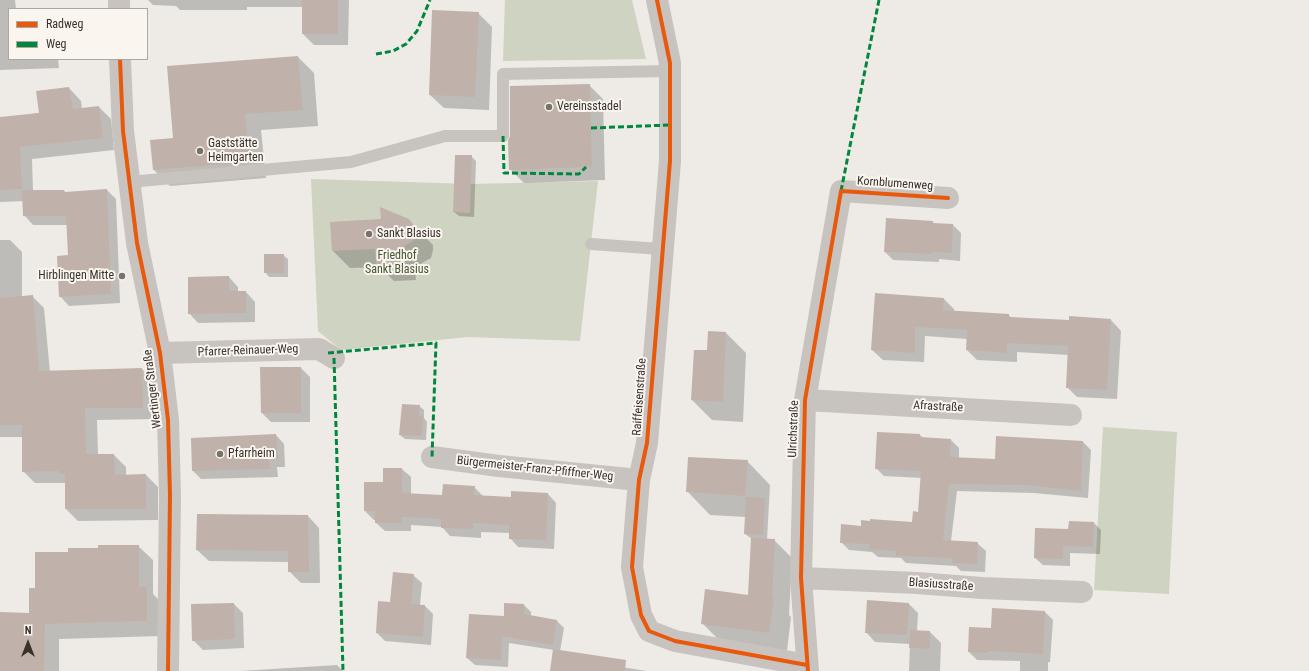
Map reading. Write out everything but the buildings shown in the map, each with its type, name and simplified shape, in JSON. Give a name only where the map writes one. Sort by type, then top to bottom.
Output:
[{"type":"street","name":"Raiffeisenstraße","points":[[657,0],[670,63],[670,161],[661,248],[647,443],[639,480],[632,566],[641,615],[649,631],[675,641],[703,648],[808,668]]},
{"type":"street","name":"Wertinger Straße","points":[[120,60],[123,131],[137,243],[160,354],[168,420],[170,467],[168,671]]},
{"type":"street","name":"Kornblumenweg","points":[[841,191],[948,198]]},
{"type":"street","name":"Ulrichstraße","points":[[808,668],[800,578],[805,400],[841,191]]},
{"type":"street","name":"Pfarrer-Reinauer-Weg","points":[[160,354],[319,349],[334,358]]},
{"type":"street","name":"Afrastraße","points":[[805,400],[1071,415]]},
{"type":"street","name":"Bürgermeister-Franz-Pfiffner-Weg","points":[[432,457],[499,466],[639,480]]},
{"type":"street","name":"Blasiusstraße","points":[[800,578],[1082,592]]},
{"type":"lane","points":[[129,182],[351,162],[445,136],[503,136],[503,74],[670,71]]},
{"type":"lane","points":[[591,244],[661,248]]},
{"type":"green space","points":[[505,0],[632,0],[646,59],[503,61]]},
{"type":"green space","name":"Friedhof Sankt Blasius","points":[[311,179],[471,184],[598,181],[580,341],[468,337],[341,350],[318,331]]},
{"type":"green space","points":[[1103,427],[1177,432],[1169,594],[1094,590]]},
{"type":"marked path","points":[[376,54],[393,51],[406,44],[417,31],[430,0]]},
{"type":"marked path","points":[[841,191],[879,0]]},
{"type":"marked path","points":[[591,128],[670,125]]},
{"type":"marked path","points":[[503,136],[504,173],[579,174],[586,167]]},
{"type":"marked path","points":[[328,353],[436,343],[432,457]]},
{"type":"marked path","points":[[334,358],[343,671]]},
{"type":"cycle path","points":[[657,0],[670,63],[670,161],[647,443],[639,480],[632,567],[641,615],[649,631],[675,641],[807,665]]},
{"type":"cycle path","points":[[120,60],[123,131],[137,243],[160,353],[168,420],[170,495],[168,671]]},
{"type":"cycle path","points":[[808,671],[801,578],[805,400],[841,191],[948,198]]},
{"type":"place","name":"Vereinsstadel","points":[[549,107]]},
{"type":"place","name":"Gaststätte Heimgarten","points":[[200,151]]},
{"type":"place","name":"Sankt Blasius","points":[[369,234]]},
{"type":"place","name":"Hirblingen Mitte","points":[[122,276]]},
{"type":"place","name":"Pfarrheim","points":[[220,454]]}]
